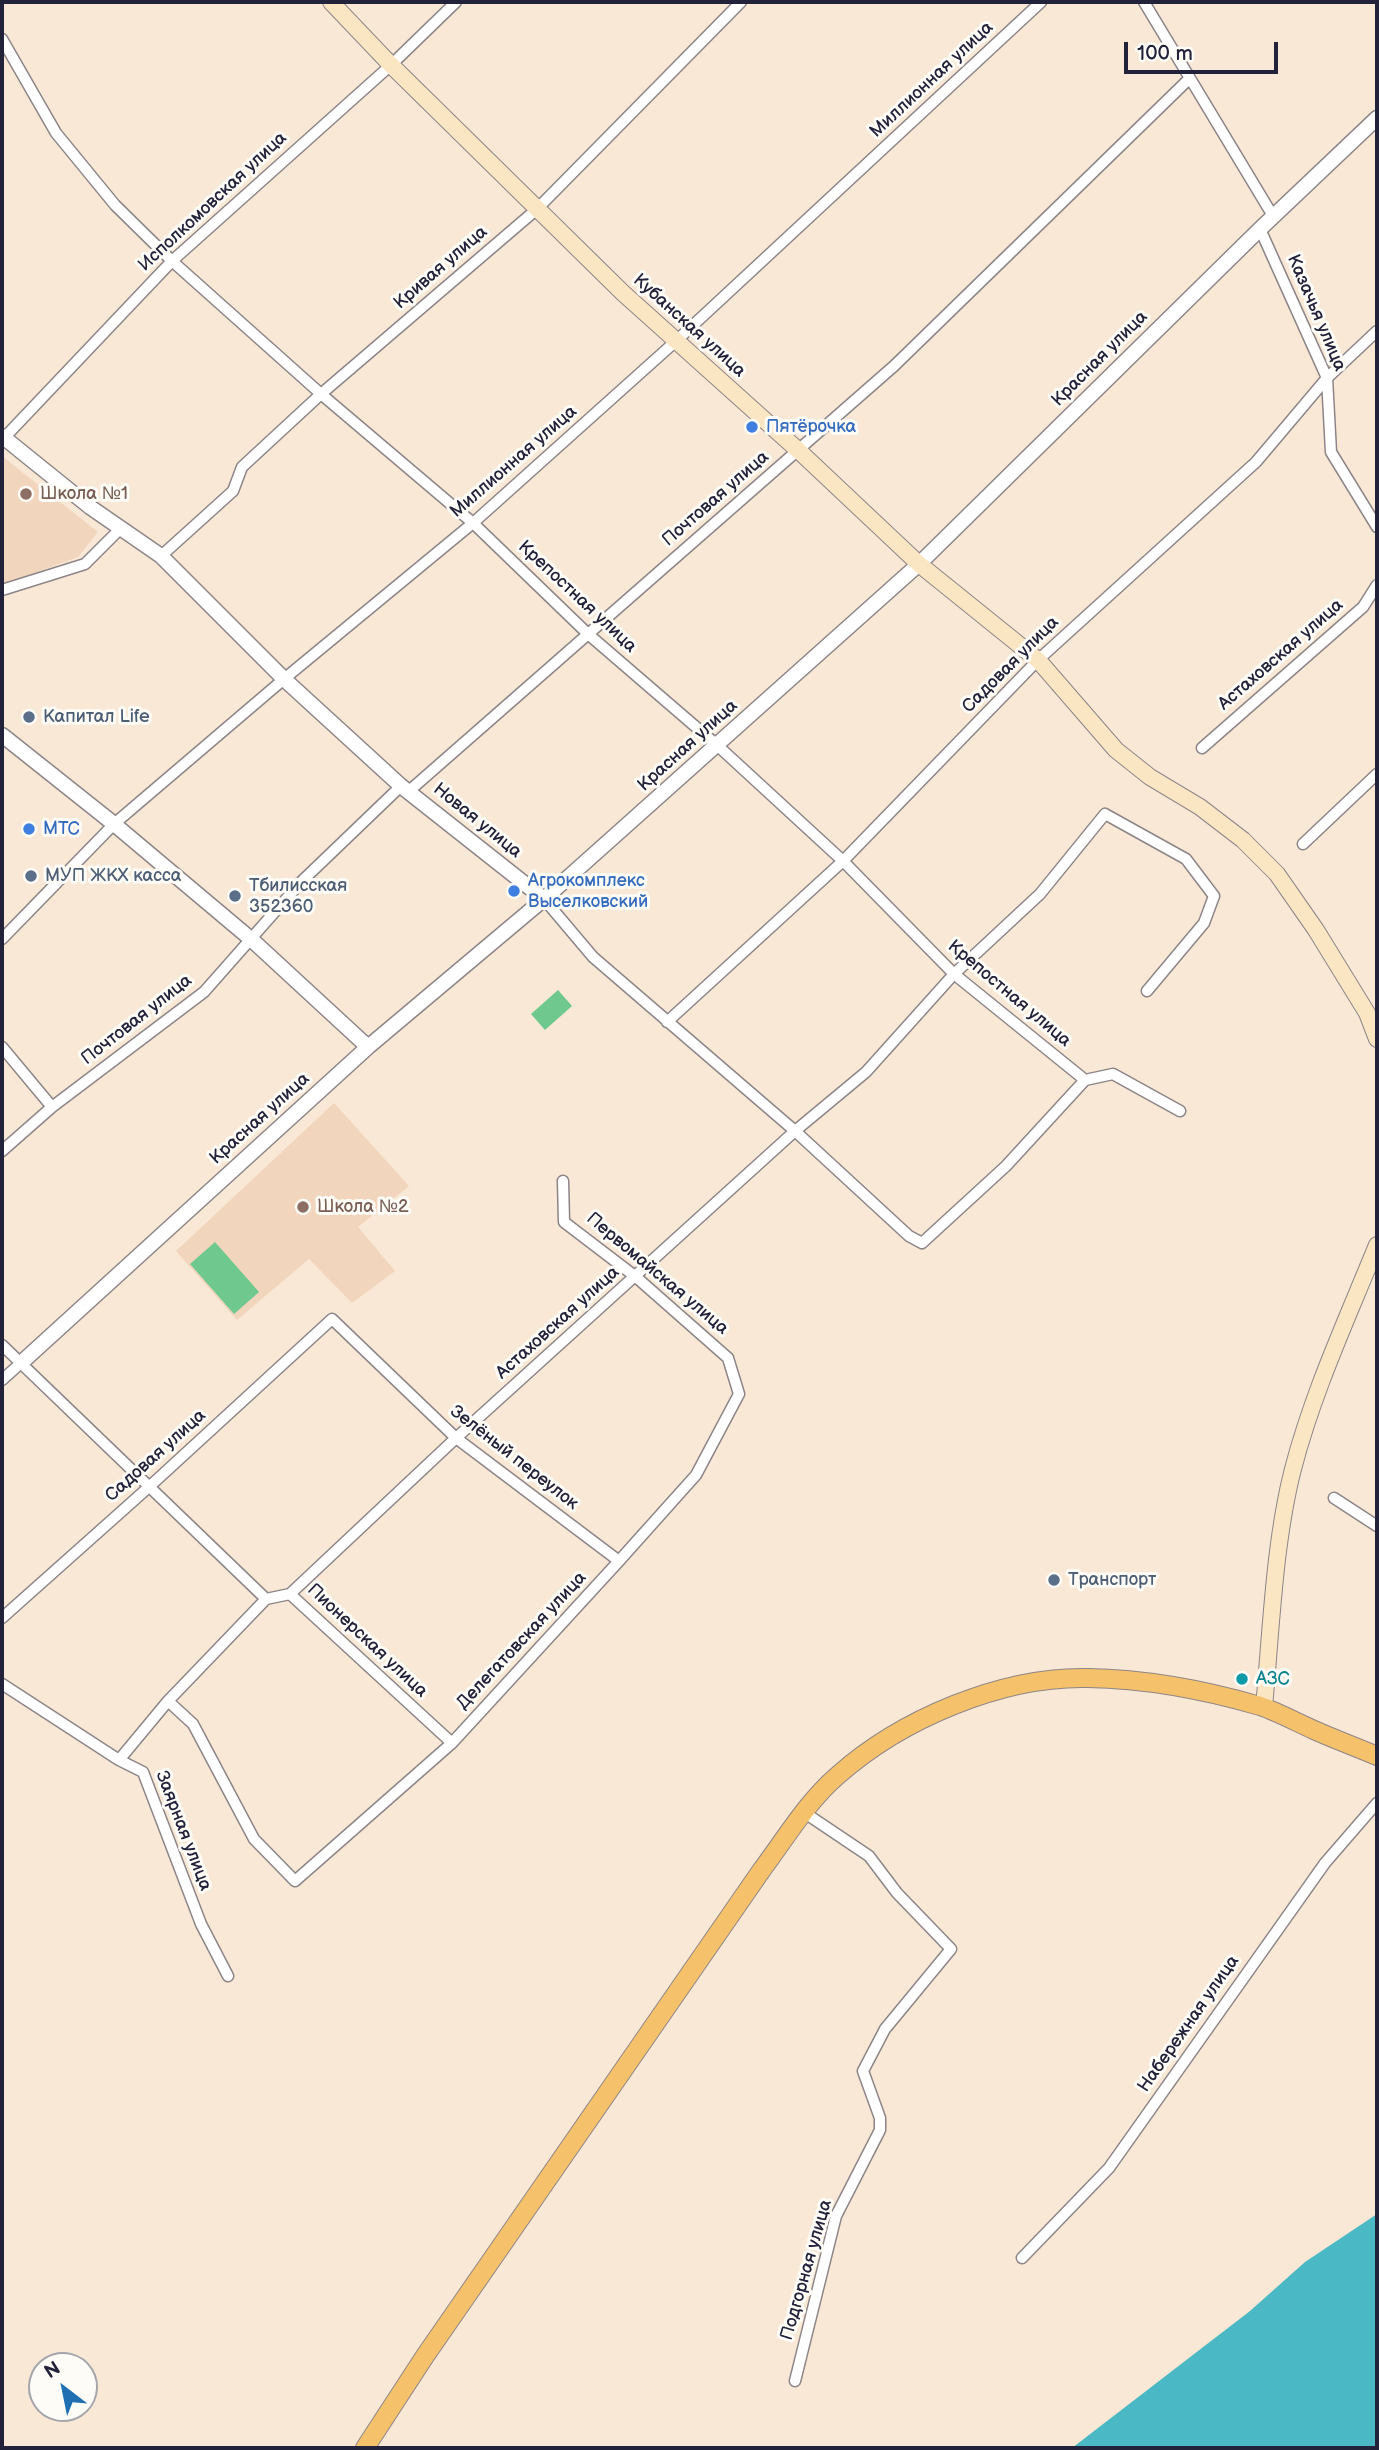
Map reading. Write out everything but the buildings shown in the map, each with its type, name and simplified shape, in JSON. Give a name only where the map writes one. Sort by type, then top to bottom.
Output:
[{"type":"main road","name":"Кубанская улица","points":[[331,2],[537,209],[677,341],[919,564],[1038,660],[1116,750],[1150,777],[1200,807],[1243,840],[1276,874],[1316,930],[1367,1013],[1377,1039]]},
{"type":"main road","points":[[1264,1707],[1280,1541],[1292,1471],[1329,1360],[1377,1245]]},
{"type":"main road","points":[[365,2448],[425,2356],[761,1871],[805,1812],[836,1777],[898,1732],[948,1707],[1006,1688],[1041,1681],[1087,1678],[1192,1688],[1264,1707],[1377,1756]]},
{"type":"street","name":"Исполкомовская улица","points":[[3,437],[172,261],[391,65],[456,2]]},
{"type":"street","name":"Кривая улица","points":[[161,556],[233,491],[242,467],[321,394],[537,209],[741,2]]},
{"type":"street","name":"Миллионная улица","points":[[2,939],[114,824],[473,523],[677,341],[1041,2]]},
{"type":"street","points":[[1143,2],[1273,216]]},
{"type":"street","name":"Крепостная улица","points":[[2,39],[56,133],[115,205],[172,261],[321,394],[473,523],[588,634],[718,746],[843,861],[954,974],[1085,1080]]},
{"type":"street","name":"Почтовая улица","points":[[2,1151],[52,1107],[204,992],[302,881],[894,366],[1188,79]]},
{"type":"street","name":"Красная улица","points":[[2,1380],[368,1047],[544,899],[919,564],[1273,216],[1377,118]]},
{"type":"street","name":"Казачья улица","points":[[1260,229],[1327,378],[1331,452],[1377,527]]},
{"type":"street","name":"Садовая улица","points":[[667,1022],[843,861],[1038,660],[1256,462],[1327,378],[1377,331]]},
{"type":"street","name":"Новая улица","points":[[3,437],[120,529],[161,556],[284,679],[405,789],[544,899],[593,957],[795,1131],[909,1236],[922,1243],[1006,1166],[1085,1080]]},
{"type":"street","points":[[2,590],[85,564],[120,529]]},
{"type":"street","name":"Астаховская улица","points":[[1202,748],[1363,607],[1377,585]]},
{"type":"street","points":[[2,735],[114,824],[252,940],[368,1047]]},
{"type":"street","points":[[1303,844],[1377,774]]},
{"type":"street","name":"Астаховская улица","points":[[290,1594],[456,1438],[636,1278],[795,1131],[866,1072],[954,974],[1040,894],[1105,814],[1186,859],[1214,896],[1204,923],[1147,991]]},
{"type":"street","points":[[2,1047],[52,1107]]},
{"type":"street","points":[[1085,1080],[1113,1074],[1180,1111]]},
{"type":"street","name":"Первомайская улица","points":[[563,1181],[564,1222],[636,1278],[728,1358],[738,1394]]},
{"type":"street","name":"Садовая улица","points":[[2,1618],[332,1319]]},
{"type":"street","name":"Зелёный переулок","points":[[332,1319],[456,1438],[619,1561]]},
{"type":"street","points":[[2,1345],[266,1598]]},
{"type":"street","name":"Делегатовская улица","points":[[168,1701],[193,1724],[254,1839],[295,1881],[452,1743],[619,1561],[696,1475],[738,1394]]},
{"type":"street","points":[[1334,1498],[1377,1526]]},
{"type":"street","points":[[118,1760],[168,1701],[266,1598],[290,1594]]},
{"type":"street","name":"Пионерская улица","points":[[290,1594],[452,1743]]},
{"type":"street","name":"Заярная улица","points":[[2,1684],[118,1760],[143,1772],[201,1924],[228,1976]]},
{"type":"street","name":"Набережная улица","points":[[1022,2259],[1109,2168],[1325,1863],[1377,1803]]},
{"type":"street","name":"Подгорная улица","points":[[794,2381],[836,2216],[880,2130],[880,2118],[863,2071],[885,2029],[951,1949],[897,1893],[869,1856],[805,1812]]},
{"type":"shaded area","name":"Школа №1","points":[[2,456],[98,532],[78,557],[2,585]]},
{"type":"shaded area","name":"Школа №2","points":[[334,1103],[409,1186],[358,1227],[395,1271],[352,1303],[309,1259],[237,1320],[176,1251]]},
{"type":"green space","points":[[558,990],[572,1006],[545,1030],[531,1014]]},
{"type":"green space","points":[[215,1242],[259,1292],[234,1314],[190,1264]]},
{"type":"water","points":[[1377,2214],[1377,2448],[1072,2448],[1250,2311],[1305,2262]]},
{"type":"place","name":"Пятёрочка","points":[[752,427]]},
{"type":"place","name":"Школа №1","points":[[26,494]]},
{"type":"place","name":"Капитал Life","points":[[29,717]]},
{"type":"place","name":"МТС","points":[[29,829]]},
{"type":"place","name":"МУП ЖКХ касса","points":[[31,876]]},
{"type":"place","name":"Агрокомплекс Выселковский","points":[[514,891]]},
{"type":"place","name":"Тбилисская 352360","points":[[235,896]]},
{"type":"place","name":"Школа №2","points":[[303,1207]]},
{"type":"place","name":"Транспорт","points":[[1054,1580]]},
{"type":"place","name":"АЗС","points":[[1242,1679]]}]
